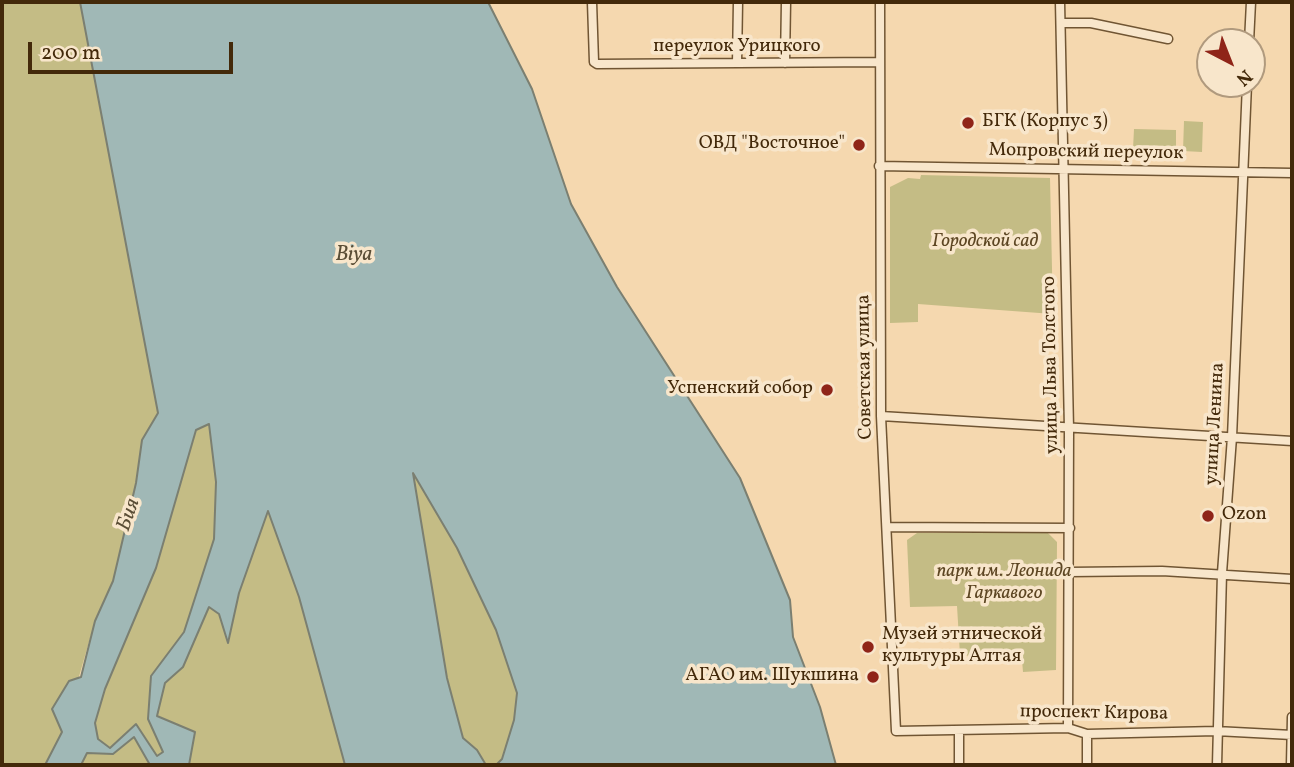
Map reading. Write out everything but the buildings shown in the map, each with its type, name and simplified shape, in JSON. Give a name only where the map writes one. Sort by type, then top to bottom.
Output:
[{"type":"street","name":"переулок Урицкого","points":[[592,2],[595,63],[879,62]]},
{"type":"street","points":[[737,63],[738,2]]},
{"type":"street","points":[[785,63],[786,2]]},
{"type":"street","name":"Советская улица","points":[[880,2],[881,416],[895,731]]},
{"type":"street","name":"улица Льва Толстого","points":[[1060,2],[1069,429],[1068,728]]},
{"type":"street","points":[[1250,28],[1251,2]]},
{"type":"street","points":[[1060,23],[1091,23],[1168,39]]},
{"type":"street","name":"улица Ленина","points":[[1217,765],[1222,573],[1232,438],[1246,98]]},
{"type":"street","name":"Мопровский переулок","points":[[879,166],[1292,173]]},
{"type":"street","points":[[881,416],[1292,440]]},
{"type":"street","points":[[887,527],[1070,528]]},
{"type":"street","points":[[1069,572],[1222,573],[1292,579]]},
{"type":"street","points":[[1291,765],[1292,717]]},
{"type":"street","name":"проспект Кирова","points":[[895,731],[1068,728],[1087,734],[1216,731],[1292,735]]},
{"type":"street","points":[[959,730],[959,765]]},
{"type":"street","points":[[1087,734],[1087,765]]},
{"type":"green space","points":[[2,2],[80,2],[158,413],[142,440],[136,483],[113,581],[95,621],[63,732],[45,765],[2,765]]},
{"type":"green space","points":[[1184,121],[1203,122],[1202,152],[1183,151]]},
{"type":"green space","points":[[1134,129],[1176,130],[1176,150],[1133,149]]},
{"type":"green space","name":"Городской сад","points":[[921,175],[1050,178],[1053,314],[918,304],[918,322],[890,323],[890,187],[908,178],[920,179]]},
{"type":"green space","points":[[210,424],[216,482],[214,539],[184,632],[151,676],[148,719],[163,752],[157,756],[136,724],[111,748],[98,739],[95,723],[105,689],[156,568],[196,430]]},
{"type":"green space","points":[[412,471],[457,548],[496,630],[517,693],[514,720],[502,759],[496,765],[486,765],[477,750],[463,738],[447,678]]},
{"type":"green space","points":[[268,510],[299,597],[345,765],[189,765],[194,732],[157,717],[165,682],[183,667],[209,606],[219,614],[229,641],[239,593]]},
{"type":"green space","name":"парк им. Леонида Гаркавого","points":[[1047,532],[1057,542],[1056,670],[1023,672],[1022,660],[960,655],[957,606],[910,607],[907,540],[917,533]]},
{"type":"green space","points":[[134,737],[150,765],[81,765],[87,753],[113,754]]},
{"type":"water","name":"Biya","points":[[80,2],[488,2],[532,89],[571,204],[617,287],[740,478],[790,600],[793,637],[820,707],[836,765],[496,765],[502,759],[514,720],[517,693],[496,630],[457,548],[413,473],[447,678],[463,738],[477,750],[486,765],[345,765],[299,597],[268,511],[239,593],[228,643],[219,614],[209,607],[183,667],[165,683],[157,716],[195,732],[189,765],[150,765],[134,737],[113,754],[87,753],[81,765],[45,765],[62,732],[52,709],[69,681],[81,677],[95,621],[113,581],[136,483],[142,440],[158,413]],"holes":[[[209,424],[216,482],[214,539],[184,632],[151,676],[148,719],[163,752],[157,756],[136,724],[110,748],[98,739],[95,723],[105,689],[156,568],[196,430]]]},
{"type":"place","name":"БГК (Корпус 3)","points":[[968,123]]},
{"type":"place","name":"ОВД \"Восточное\"","points":[[859,145]]},
{"type":"place","name":"Успенский собор","points":[[827,390]]},
{"type":"place","name":"Ozon","points":[[1208,516]]},
{"type":"place","name":"Музей этнической культуры Алтая","points":[[868,647]]},
{"type":"place","name":"АГАО им. Шукшина","points":[[873,677]]},
{"type":"water label","name":"Бия","points":[[130,515]]}]
